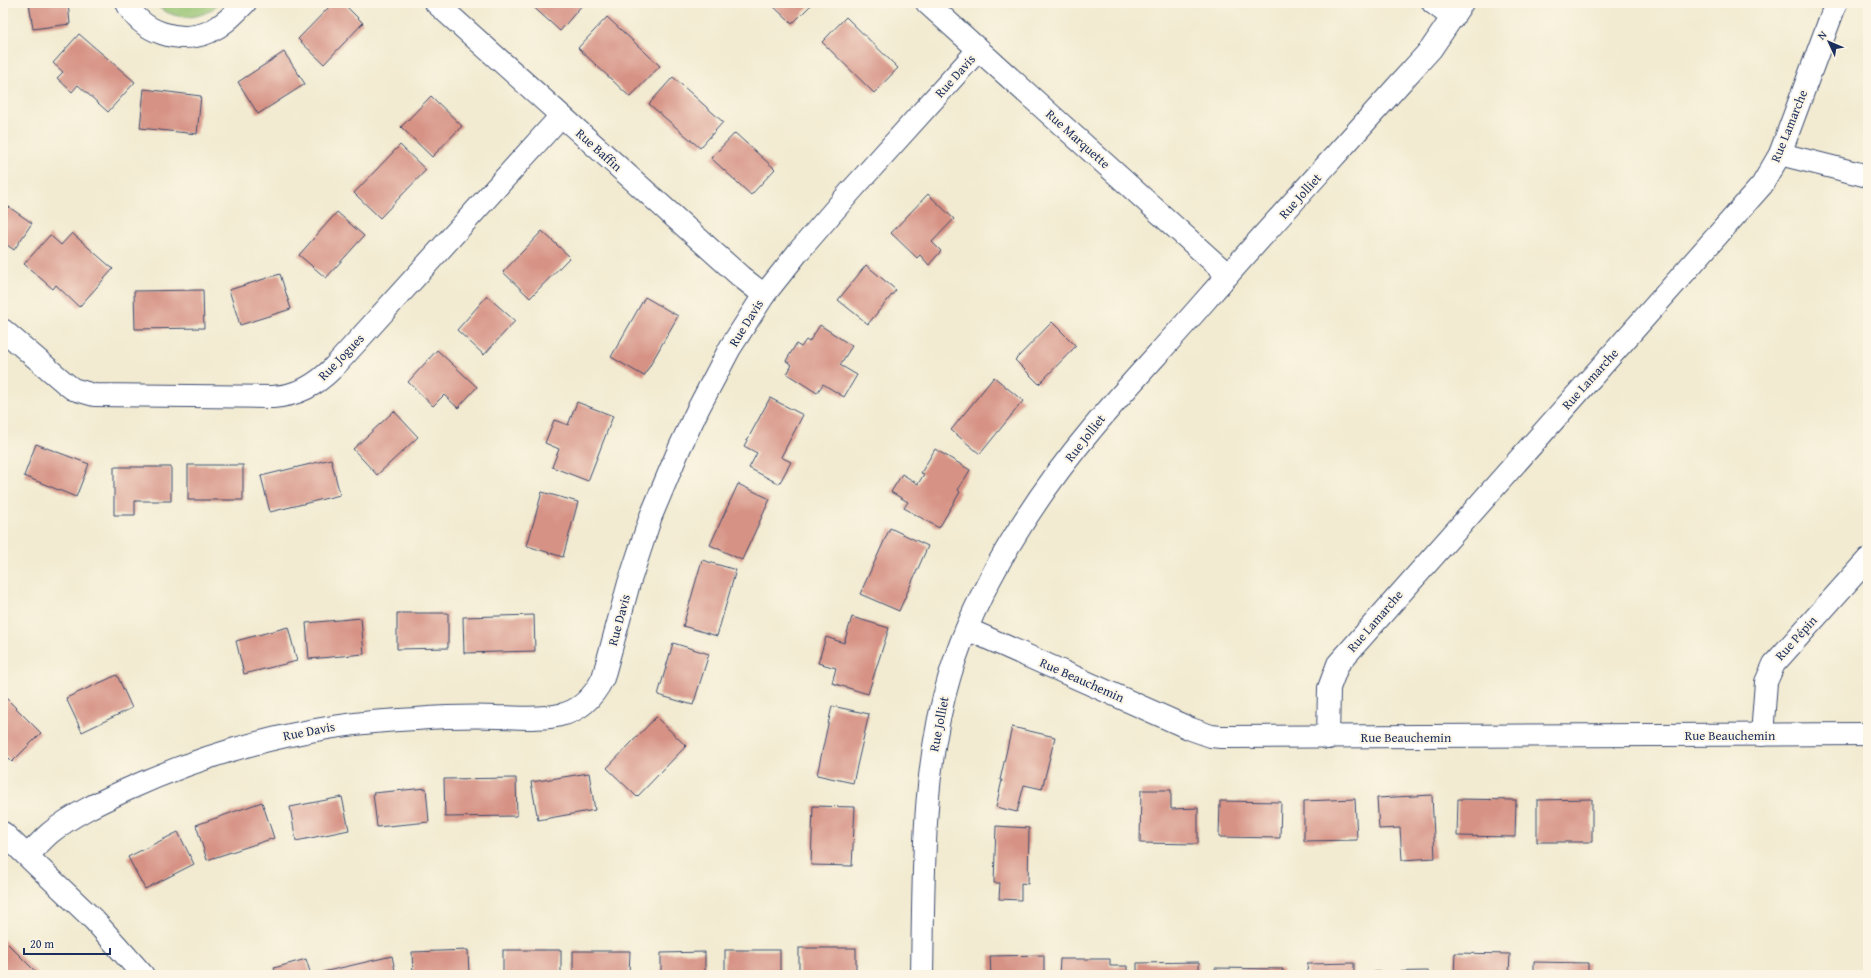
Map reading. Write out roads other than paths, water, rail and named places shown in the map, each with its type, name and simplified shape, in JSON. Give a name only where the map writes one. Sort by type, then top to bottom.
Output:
[{"type":"street","points":[[127,3],[135,14],[150,28],[169,35],[189,37],[209,32],[218,27],[236,13],[245,3]]},
{"type":"street","name":"Rue Baffin","points":[[436,3],[740,276],[764,295]]},
{"type":"street","name":"Rue Marquette","points":[[927,3],[1228,275]]},
{"type":"street","points":[[1434,3],[1457,10]]},
{"type":"street","name":"Rue Lamarche","points":[[1328,738],[1329,688],[1338,664],[1762,185],[1780,154],[1836,3]]},
{"type":"street","name":"Rue Jolliet","points":[[922,975],[926,832],[933,758],[944,697],[950,674],[967,629],[999,563],[1064,464],[1119,397],[1431,49],[1457,10]]},
{"type":"street","name":"Rue Davis","points":[[28,855],[50,833],[92,806],[156,777],[248,744],[307,731],[357,723],[441,718],[552,717],[579,707],[593,694],[603,678],[620,612],[651,516],[680,447],[730,348],[764,295],[850,192],[979,49]]},
{"type":"street","name":"Rue Jogues","points":[[3,330],[64,383],[78,390],[94,395],[273,397],[294,394],[314,385],[333,368],[561,116]]},
{"type":"street","points":[[1780,154],[1868,176]]},
{"type":"street","name":"Rue Pépin","points":[[1762,735],[1766,682],[1774,664],[1868,559]]},
{"type":"street","name":"Rue Beauchemin","points":[[967,629],[1200,733],[1227,737],[1328,738],[1868,734]]},
{"type":"street","points":[[3,833],[28,855],[94,920],[143,975]]}]
